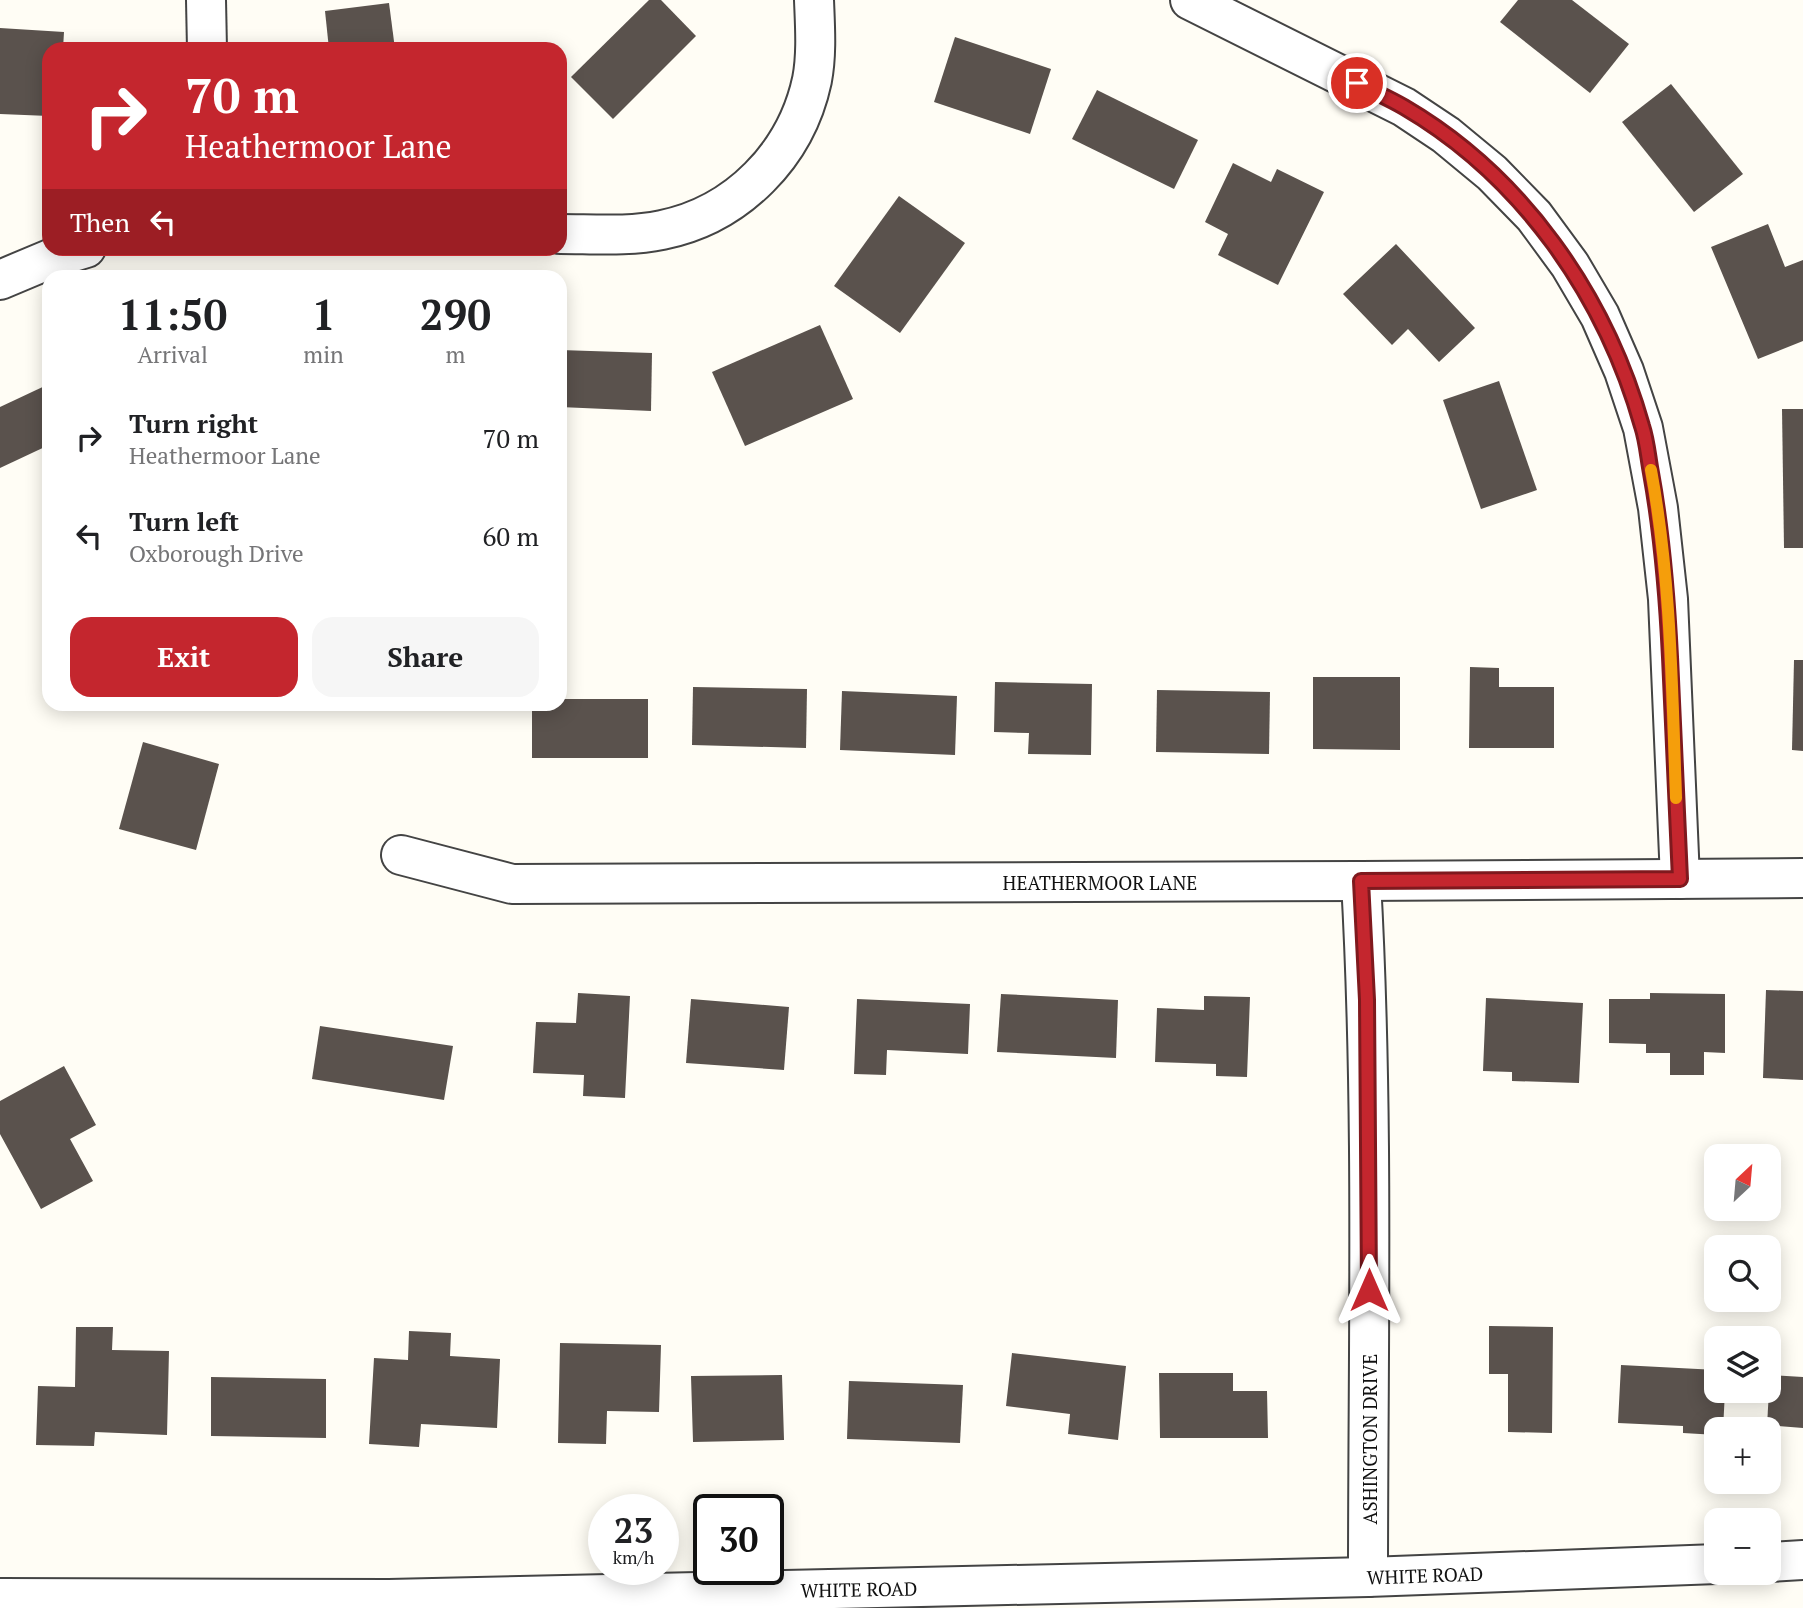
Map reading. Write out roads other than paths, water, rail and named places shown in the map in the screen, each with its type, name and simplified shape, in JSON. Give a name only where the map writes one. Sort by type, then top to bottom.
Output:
[{"type":"street","points":[[206,0],[207,42]]},
{"type":"street","points":[[567,234],[660,231],[714,212],[760,179],[793,133],[804,107],[812,79],[815,51],[814,0]]},
{"type":"street","points":[[1190,0],[1404,107],[1446,135],[1492,173],[1534,216],[1570,265],[1600,316],[1624,371],[1643,428],[1658,508],[1668,599],[1680,879]]},
{"type":"street","points":[[0,281],[60,256]]},
{"type":"street","name":"HEATHERMOOR LANE","points":[[401,855],[512,884],[1803,878]]},
{"type":"street","name":"ASHINGTON DRIVE","points":[[1361,881],[1367,1000],[1369,1179],[1368,1577]]},
{"type":"street","points":[[1781,1561],[1803,1560]]},
{"type":"street","name":"WHITE ROAD","points":[[0,1598],[389,1603],[1368,1577],[1704,1564]]}]
